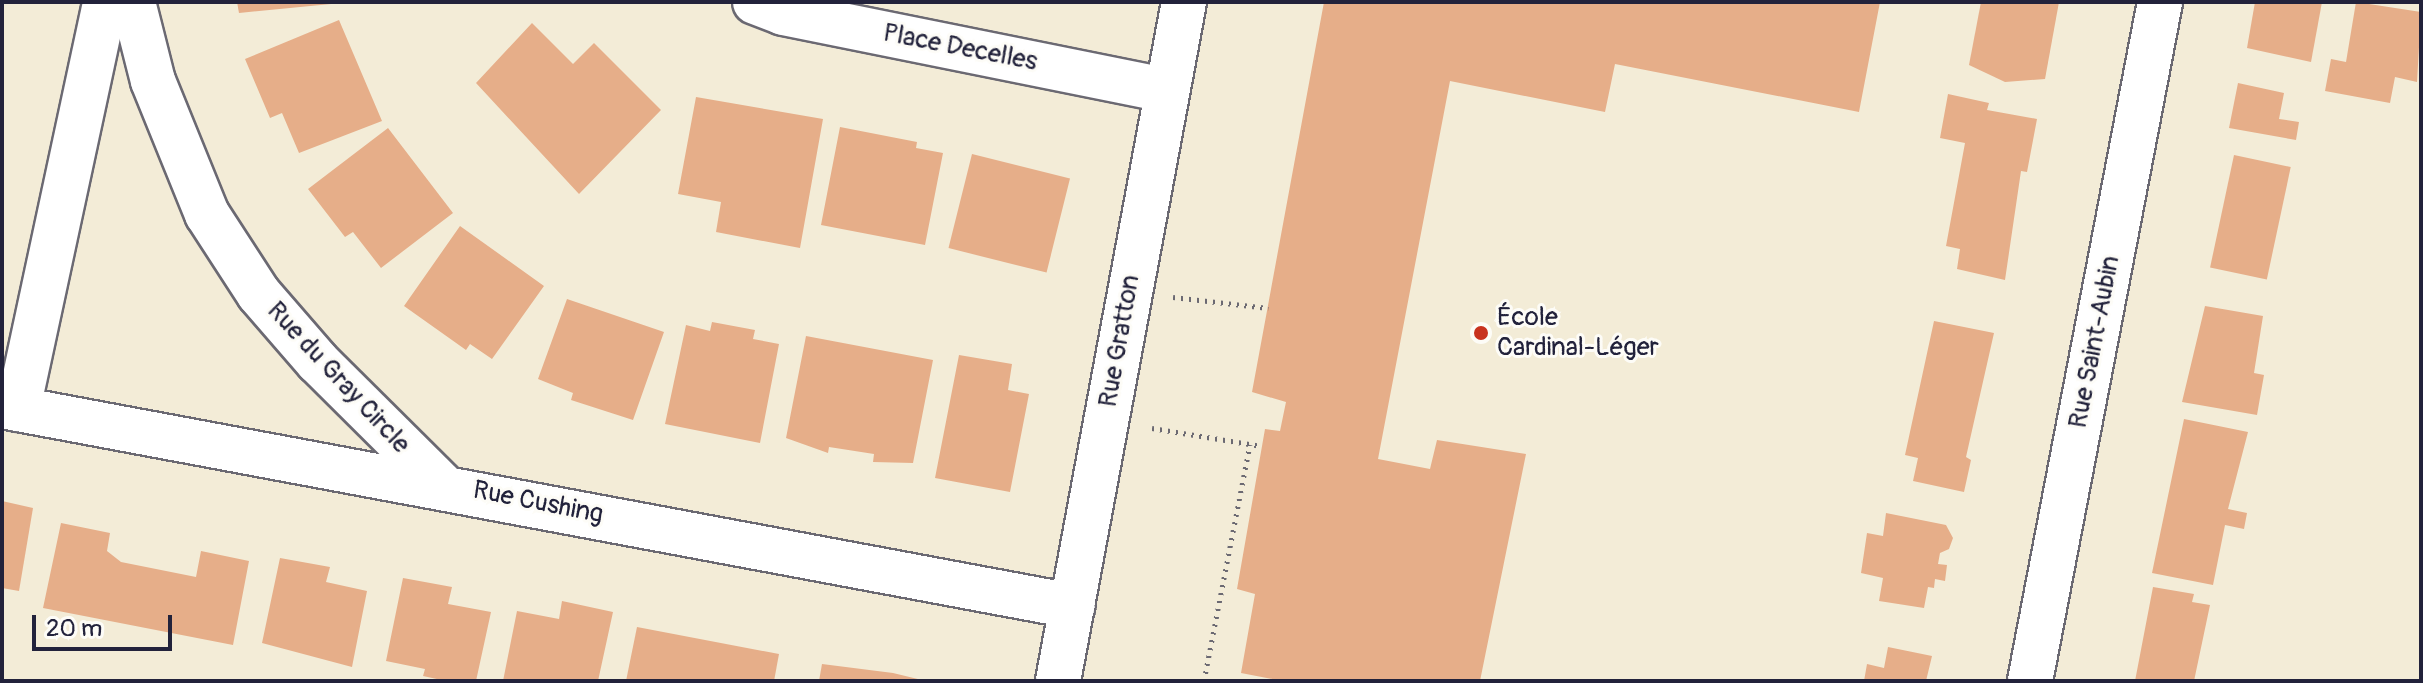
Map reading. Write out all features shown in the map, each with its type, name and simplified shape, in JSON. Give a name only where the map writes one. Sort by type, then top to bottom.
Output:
[{"type":"street","points":[[10,407],[105,2]]},
{"type":"street","name":"Rue du Gray Circle","points":[[133,2],[153,81],[207,214],[259,294],[308,351],[441,484]]},
{"type":"street","name":"Place Decelles","points":[[755,2],[783,13],[1166,90]]},
{"type":"street","name":"Rue Gratton","points":[[1058,681],[1184,2]]},
{"type":"street","name":"Rue Saint-Aubin","points":[[2030,681],[2160,2]]},
{"type":"street","name":"Rue Cushing","points":[[10,407],[441,484],[1072,606]]},
{"type":"path","points":[[1168,296],[1268,308]]},
{"type":"path","points":[[1147,428],[1262,446]]},
{"type":"path","points":[[1204,681],[1250,444]]},
{"type":"building","points":[[237,2],[331,2],[331,4],[239,13]]},
{"type":"building","points":[[1324,2],[1880,2],[1859,112],[1615,64],[1605,112],[1450,81],[1378,459],[1430,469],[1437,440],[1526,454],[1480,681],[1283,681],[1241,673],[1255,594],[1237,589],[1265,429],[1280,431],[1286,402],[1252,392]]},
{"type":"building","points":[[1981,2],[2059,2],[2045,79],[2005,82],[1969,65]]},
{"type":"building","points":[[2255,2],[2322,2],[2311,62],[2247,48]]},
{"type":"building","points":[[2356,2],[2421,12],[2417,82],[2395,77],[2390,103],[2325,91],[2331,59],[2346,62]]},
{"type":"building","points":[[339,20],[382,121],[299,153],[282,113],[270,118],[245,59]]},
{"type":"building","points":[[532,23],[573,64],[594,43],[661,110],[579,194],[476,83]]},
{"type":"building","points":[[2238,83],[2284,93],[2279,119],[2299,122],[2296,140],[2229,128]]},
{"type":"building","points":[[1948,94],[1989,103],[1987,110],[2037,119],[2027,172],[2021,171],[2005,280],[1957,269],[1960,249],[1946,246],[1965,143],[1940,138]]},
{"type":"building","points":[[696,97],[823,119],[800,248],[716,232],[721,202],[678,194]]},
{"type":"building","points":[[840,127],[917,142],[916,148],[943,153],[925,245],[821,225]]},
{"type":"building","points":[[388,128],[453,213],[381,268],[353,232],[345,237],[308,189]]},
{"type":"building","points":[[972,154],[1070,178],[1047,273],[949,248]]},
{"type":"building","points":[[2234,155],[2291,167],[2267,280],[2210,267]]},
{"type":"building","points":[[460,226],[544,286],[492,359],[470,344],[466,350],[404,306]]},
{"type":"building","points":[[567,299],[664,332],[633,420],[571,400],[573,393],[538,379]]},
{"type":"building","points":[[2205,306],[2263,316],[2254,373],[2264,375],[2257,415],[2182,402]]},
{"type":"building","points":[[1934,321],[1994,333],[1966,457],[1971,460],[1964,492],[1913,481],[1918,458],[1905,455]]},
{"type":"building","points":[[712,322],[755,330],[753,339],[779,344],[760,443],[665,424],[686,325],[710,331]]},
{"type":"building","points":[[806,336],[933,360],[913,463],[873,462],[874,454],[829,447],[828,453],[786,438]]},
{"type":"building","points":[[959,355],[1012,364],[1008,390],[1029,394],[1010,492],[935,478]]},
{"type":"building","points":[[2184,419],[2248,432],[2228,509],[2247,513],[2244,529],[2225,525],[2213,585],[2152,573]]},
{"type":"building","points":[[2,501],[33,508],[19,591],[2,588]]},
{"type":"building","points":[[1886,513],[1946,525],[1953,538],[1949,549],[1940,553],[1938,564],[1947,565],[1945,581],[1935,579],[1934,588],[1928,587],[1924,608],[1879,601],[1883,578],[1861,573],[1867,533],[1883,536]]},
{"type":"building","points":[[61,523],[110,533],[107,551],[121,562],[196,577],[201,551],[249,561],[233,645],[43,608]]},
{"type":"building","points":[[280,558],[330,567],[326,582],[367,591],[352,667],[262,643]]},
{"type":"building","points":[[403,578],[452,587],[448,604],[491,612],[476,681],[446,681],[423,676],[425,669],[386,661]]},
{"type":"building","points":[[2153,587],[2194,594],[2192,602],[2210,605],[2194,681],[2135,681]]},
{"type":"building","points":[[562,601],[613,612],[598,681],[503,681],[517,611],[559,619]]},
{"type":"building","points":[[637,627],[779,654],[774,681],[626,681]]},
{"type":"building","points":[[1888,647],[1932,656],[1926,681],[1864,681],[1867,664],[1884,668]]},
{"type":"building","points":[[822,664],[893,673],[926,681],[819,681]]},
{"type":"place","name":"École Cardinal-Léger","points":[[1481,333]]}]
